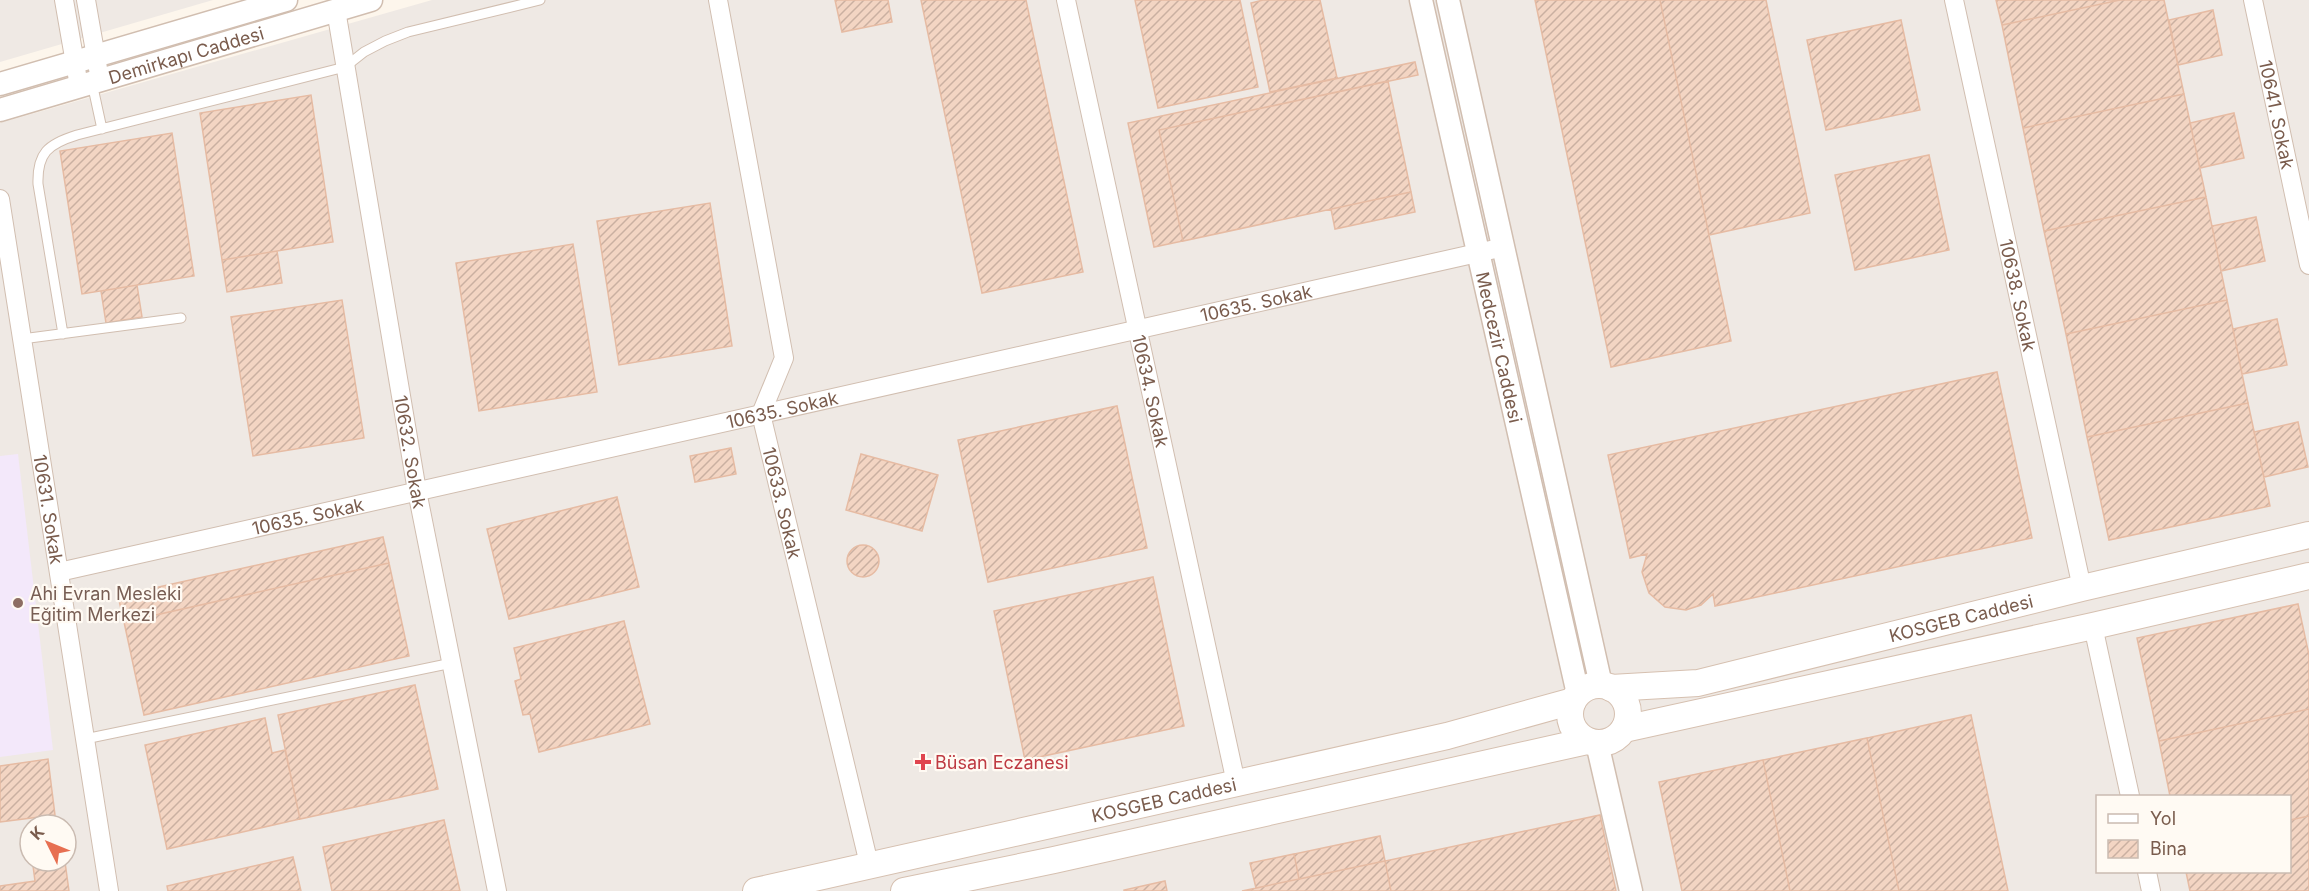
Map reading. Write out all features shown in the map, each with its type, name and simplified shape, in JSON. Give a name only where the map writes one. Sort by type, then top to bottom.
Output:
[{"type":"main road","name":"KOSGEB Caddesi","points":[[1606,687],[1698,683],[2082,588],[2309,535]]},
{"type":"main road","name":"KOSGEB Caddesi","points":[[1624,729],[2309,576]]},
{"type":"main road","points":[[1606,687],[1619,693],[1625,701],[1627,720],[1624,729],[1612,740],[1592,742],[1573,728],[1570,710],[1575,698],[1585,689],[1606,687]]},
{"type":"main road","name":"KOSGEB Caddesi","points":[[756,891],[1447,736],[1575,698]]},
{"type":"main road","name":"KOSGEB Caddesi","points":[[904,891],[1592,742]]},
{"type":"street","points":[[64,0],[85,59],[90,83]]},
{"type":"street","points":[[85,59],[86,0]]},
{"type":"street","name":"Demirkapı Caddesi","points":[[0,84],[286,0]]},
{"type":"street","name":"Demirkapı Caddesi","points":[[0,110],[371,0]]},
{"type":"street","points":[[718,0],[784,358],[761,414]]},
{"type":"street","name":"10634. Sokak","points":[[1066,0],[1236,783]]},
{"type":"street","name":"Medcezir Caddesi","points":[[1421,0],[1575,698]]},
{"type":"street","name":"Medcezir Caddesi","points":[[1449,0],[1606,687]]},
{"type":"street","name":"10638. Sokak","points":[[1954,0],[2082,588]]},
{"type":"street","name":"10641. Sokak","points":[[2253,0],[2309,265]]},
{"type":"street","name":"10632. Sokak","points":[[336,10],[417,491],[497,891]]},
{"type":"street","name":"10631. Sokak","points":[[0,199],[109,891]]},
{"type":"street","name":"10635. Sokak","points":[[59,572],[1504,248]]},
{"type":"street","name":"10633. Sokak","points":[[761,414],[869,864]]},
{"type":"street","points":[[2093,626],[2130,795]]},
{"type":"street","points":[[1592,742],[1631,891]]},
{"type":"street","points":[[2147,873],[2151,891]]},
{"type":"lane","points":[[63,334],[38,172],[40,158],[48,148],[62,140],[102,129],[345,67],[364,52],[408,32],[540,0]]},
{"type":"lane","points":[[90,83],[102,129]]},
{"type":"lane","points":[[22,339],[181,318]]},
{"type":"lane","points":[[85,739],[452,663]]},
{"type":"shaded area","points":[[0,0],[213,0],[0,62]]},
{"type":"shaded area","points":[[432,0],[2309,0],[2309,891],[0,891],[0,123]]},
{"type":"shaded area","name":"Ahi Evran Mesleki Eğitim Merkezi","points":[[18,454],[53,750],[0,757],[0,456]]},
{"type":"building","points":[[835,0],[888,0],[892,22],[842,32]]},
{"type":"building","points":[[921,0],[1026,0],[1083,272],[982,293]]},
{"type":"building","points":[[1135,0],[1240,0],[1258,87],[1158,108]]},
{"type":"building","points":[[1263,0],[1320,0],[1337,78],[1270,92],[1251,3]]},
{"type":"building","points":[[1535,0],[1660,0],[1731,341],[1611,367]]},
{"type":"building","points":[[1660,0],[1766,0],[1810,213],[1709,235]]},
{"type":"building","points":[[1996,0],[2120,0],[2002,25]]},
{"type":"building","points":[[2120,0],[2164,0],[2184,94],[2023,128],[2002,25]]},
{"type":"building","points":[[2213,10],[2222,55],[2178,65],[2169,20]]},
{"type":"building","points":[[1901,20],[1920,110],[1826,130],[1807,40]]},
{"type":"building","points":[[1415,62],[1418,75],[1159,130],[1183,241],[1154,247],[1128,123]]},
{"type":"building","points":[[1388,81],[1411,192],[1183,241],[1159,130]]},
{"type":"building","points":[[2184,94],[2206,197],[2044,231],[2023,128]]},
{"type":"building","points":[[311,95],[333,242],[222,260],[200,113]]},
{"type":"building","points":[[2234,113],[2244,158],[2200,168],[2190,123]]},
{"type":"building","points":[[172,133],[194,276],[82,294],[60,151]]},
{"type":"building","points":[[1929,155],[1949,250],[1855,270],[1835,175]]},
{"type":"building","points":[[1411,192],[1415,212],[1335,229],[1331,209]]},
{"type":"building","points":[[2206,197],[2227,300],[2066,334],[2044,231]]},
{"type":"building","points":[[710,203],[732,346],[619,365],[597,221]]},
{"type":"building","points":[[2256,217],[2265,261],[2221,271],[2212,226]]},
{"type":"building","points":[[573,244],[597,392],[479,411],[456,263]]},
{"type":"building","points":[[277,251],[282,283],[227,292],[222,260]]},
{"type":"building","points":[[137,285],[142,317],[106,323],[101,291]]},
{"type":"building","points":[[342,300],[364,438],[253,456],[231,317]]},
{"type":"building","points":[[2227,300],[2248,403],[2087,437],[2066,334]]},
{"type":"building","points":[[2277,319],[2287,365],[2242,374],[2233,329]]},
{"type":"building","points":[[1997,372],[2032,538],[1715,606],[1713,594],[1701,605],[1686,610],[1665,607],[1649,593],[1642,572],[1647,554],[1630,558],[1608,455]]},
{"type":"building","points":[[2248,403],[2270,506],[2109,540],[2087,437]]},
{"type":"building","points":[[1117,406],[1147,548],[988,582],[958,440]]},
{"type":"building","points":[[2298,422],[2308,467],[2264,477],[2254,432]]},
{"type":"building","points":[[731,448],[736,474],[695,482],[690,456]]},
{"type":"building","points":[[861,454],[938,475],[922,531],[846,510]]},
{"type":"building","points":[[617,497],[639,587],[509,619],[487,529]]},
{"type":"building","points":[[383,537],[389,563],[124,622],[118,596]]},
{"type":"building","points":[[863,545],[874,550],[879,561],[874,572],[863,577],[852,572],[847,561],[852,550]]},
{"type":"building","points":[[389,563],[409,656],[144,715],[124,622]]},
{"type":"building","points":[[1153,577],[1184,726],[1025,760],[994,611]]},
{"type":"building","points":[[2298,604],[2309,655],[2309,709],[2159,741],[2137,638]]},
{"type":"building","points":[[624,621],[650,724],[539,752],[530,714],[523,715],[515,681],[521,679],[514,648]]},
{"type":"building","points":[[415,685],[438,789],[300,819],[278,715]]},
{"type":"building","points":[[2309,709],[2309,816],[2291,820],[2291,795],[2170,795],[2159,741]]},
{"type":"building","points":[[1971,715],[2008,891],[1899,891],[1867,738]]},
{"type":"building","points":[[265,718],[272,753],[285,750],[300,819],[167,849],[145,745]]},
{"type":"building","points":[[1867,738],[1899,891],[1790,891],[1763,760]]},
{"type":"building","points":[[48,759],[55,813],[18,813],[18,820],[0,822],[0,766]]},
{"type":"building","points":[[1763,760],[1790,891],[1682,891],[1659,782]]},
{"type":"building","points":[[1600,815],[1616,891],[1391,891],[1385,861]]},
{"type":"building","points":[[2309,816],[2309,891],[2190,891],[2186,873],[2291,873],[2291,820]]},
{"type":"building","points":[[444,820],[460,891],[332,891],[323,847]]},
{"type":"building","points":[[1380,836],[1385,861],[1299,879],[1294,854]]},
{"type":"building","points":[[1294,854],[1299,879],[1256,888],[1250,863]]},
{"type":"building","points":[[293,857],[301,891],[168,891],[167,886]]},
{"type":"building","points":[[1385,861],[1391,891],[1242,891],[1299,879]]},
{"type":"building","points":[[34,873],[67,873],[69,891],[0,891],[0,886],[35,881]]},
{"type":"building","points":[[1165,881],[1167,891],[1124,891],[1124,890]]},
{"type":"place","name":"Ahi Evran Mesleki Eğitim Merkezi","points":[[18,603]]},
{"type":"place","name":"Büsan Eczanesi","points":[[923,762]]}]
